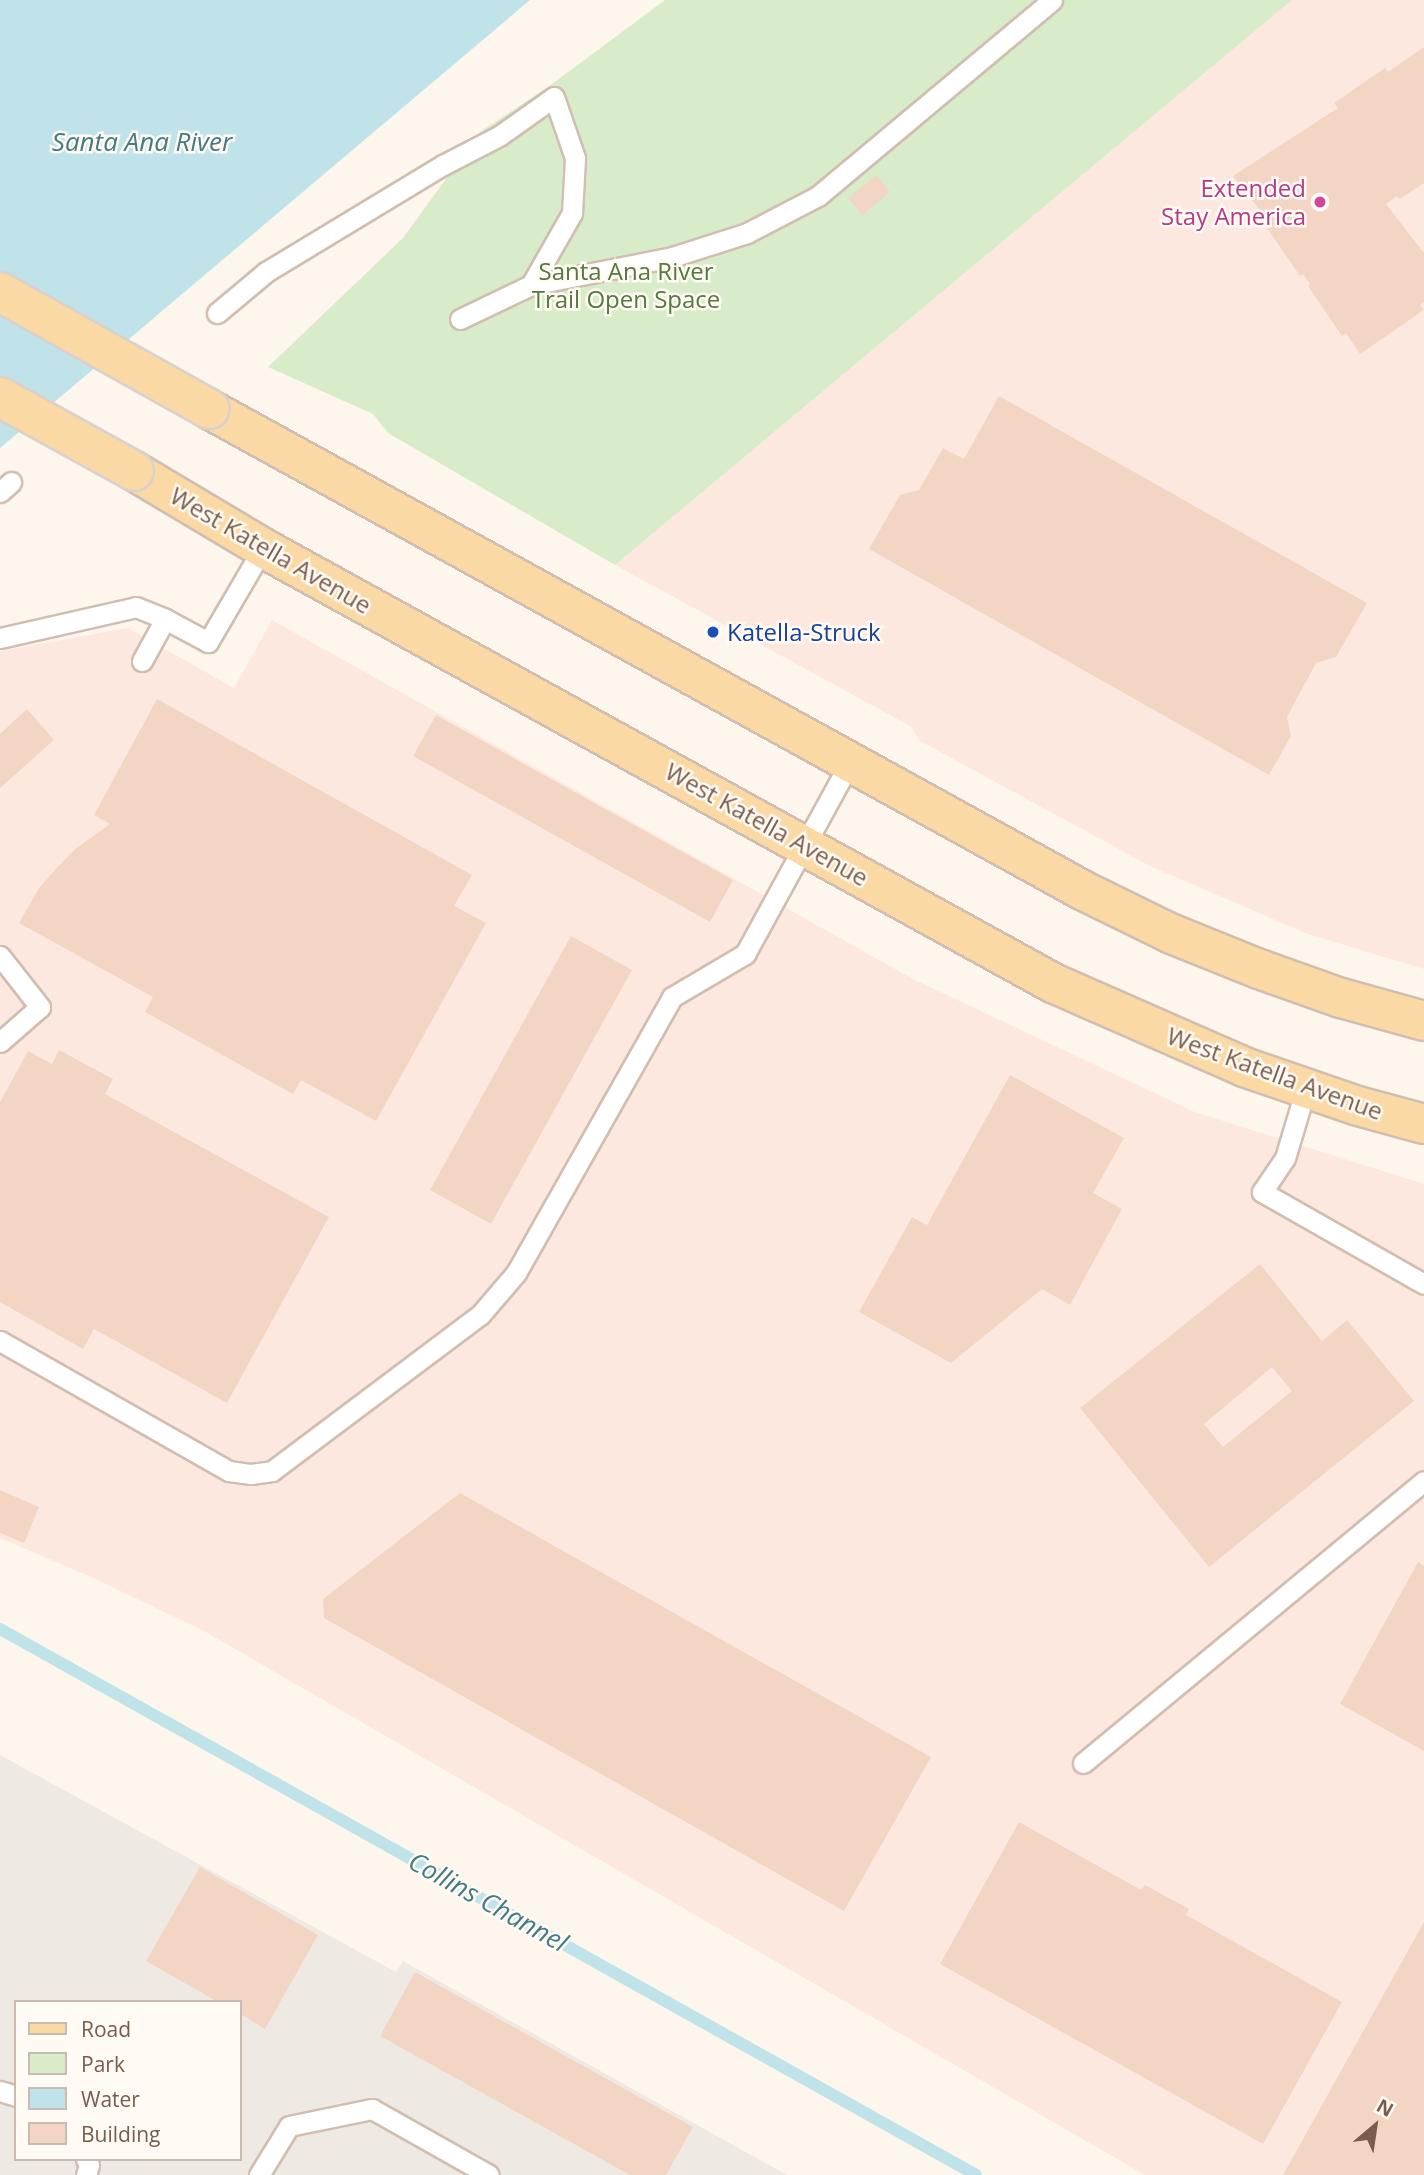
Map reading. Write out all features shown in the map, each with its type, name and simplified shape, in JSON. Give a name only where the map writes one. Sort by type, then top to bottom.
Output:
[{"type":"main road","points":[[0,292],[849,764],[1082,890],[1172,934],[1329,994],[1424,1021]]},
{"type":"main road","name":"West Katella Avenue","points":[[0,397],[134,471],[263,548],[1053,983],[1167,1035],[1306,1088],[1424,1124]]},
{"type":"lane","points":[[460,319],[531,285],[672,257],[747,233],[818,196],[1052,0]]},
{"type":"lane","points":[[217,313],[266,272],[443,165],[499,136],[554,97],[575,158],[572,213],[531,285]]},
{"type":"lane","points":[[0,638],[136,607],[208,642],[263,548]]},
{"type":"lane","points":[[142,661],[165,619]]},
{"type":"lane","points":[[0,1341],[229,1471],[251,1474],[272,1471],[480,1315],[516,1273],[672,997],[745,954],[849,764]]},
{"type":"lane","points":[[0,956],[40,1007],[0,1042]]},
{"type":"lane","points":[[1306,1088],[1285,1158],[1262,1192],[1424,1284]]},
{"type":"lane","points":[[1083,1763],[1424,1481]]},
{"type":"lane","points":[[259,2175],[289,2126],[372,2109],[489,2175]]},
{"type":"shaded area","points":[[1292,0],[1424,0],[1424,969],[1308,934],[1150,866],[920,741],[910,726],[615,565]]},
{"type":"shaded area","points":[[272,620],[913,979],[1195,1112],[1424,1184],[1424,2175],[1145,2175],[204,1631],[89,1576],[0,1538],[0,651],[128,628],[234,688]]},
{"type":"shaded area","points":[[0,1755],[396,1972],[403,1961],[787,2175],[0,2175]]},
{"type":"green space","name":"Santa Ana River Trail Open Space","points":[[665,0],[1292,0],[615,565],[388,433],[373,414],[268,367],[403,238],[480,132],[548,87]]},
{"type":"water","name":"Santa Ana River","points":[[0,0],[530,0],[0,448]]},
{"type":"building","name":"Extended Stay America","points":[[1424,47],[1424,183],[1400,199],[1397,196],[1386,204],[1424,253],[1424,302],[1420,305],[1424,310],[1360,354],[1346,333],[1342,336],[1308,286],[1310,284],[1303,274],[1300,276],[1265,225],[1269,223],[1233,176],[1338,108],[1334,103],[1385,68],[1388,72]]},
{"type":"building","points":[[876,175],[890,192],[862,215],[848,198]]},
{"type":"building","points":[[999,396],[1367,603],[1336,657],[1316,663],[1287,717],[1291,736],[1269,775],[869,549],[900,495],[919,490],[943,448],[964,459]]},
{"type":"building","points":[[157,699],[472,875],[454,906],[486,923],[376,1121],[301,1080],[293,1094],[145,1012],[153,997],[19,923],[39,888],[55,870],[74,850],[110,824],[94,815]]},
{"type":"building","points":[[27,709],[54,740],[0,788],[0,734]]},
{"type":"building","points":[[436,715],[733,880],[710,922],[413,756]]},
{"type":"building","points":[[571,936],[632,970],[491,1224],[430,1190]]},
{"type":"building","points":[[59,1050],[113,1079],[105,1094],[329,1217],[227,1403],[94,1329],[83,1349],[0,1302],[0,1102],[28,1051],[52,1064]]},
{"type":"building","points":[[1010,1075],[1124,1138],[1093,1193],[1122,1209],[1070,1305],[1042,1289],[951,1363],[859,1312],[912,1217],[927,1225]]},
{"type":"building","points":[[1260,1264],[1322,1341],[1347,1320],[1414,1401],[1209,1567],[1080,1408]],"holes":[[[1272,1367],[1292,1391],[1223,1447],[1204,1424]]]},
{"type":"building","points":[[0,1490],[39,1507],[24,1543],[0,1533]]},
{"type":"building","points":[[460,1493],[931,1757],[844,1911],[324,1618],[323,1599]]},
{"type":"building","points":[[1418,1562],[1424,1566],[1424,1751],[1340,1704]]},
{"type":"building","points":[[1019,1822],[1141,1890],[1145,1885],[1189,1909],[1186,1915],[1342,2002],[1263,2144],[940,1964]]},
{"type":"building","points":[[200,1867],[318,1935],[265,2029],[242,2015],[242,2000],[214,2000],[146,1961]]},
{"type":"building","points":[[1424,1922],[1424,2175],[1283,2175]]},
{"type":"building","points":[[415,1972],[693,2127],[666,2175],[630,2175],[380,2036]]},
{"type":"waterway","name":"Collins Channel","points":[[0,1629],[976,2175]]},
{"type":"place","name":"Extended Stay America","points":[[1320,202]]},
{"type":"place","name":"Katella-Struck","points":[[713,632]]}]
